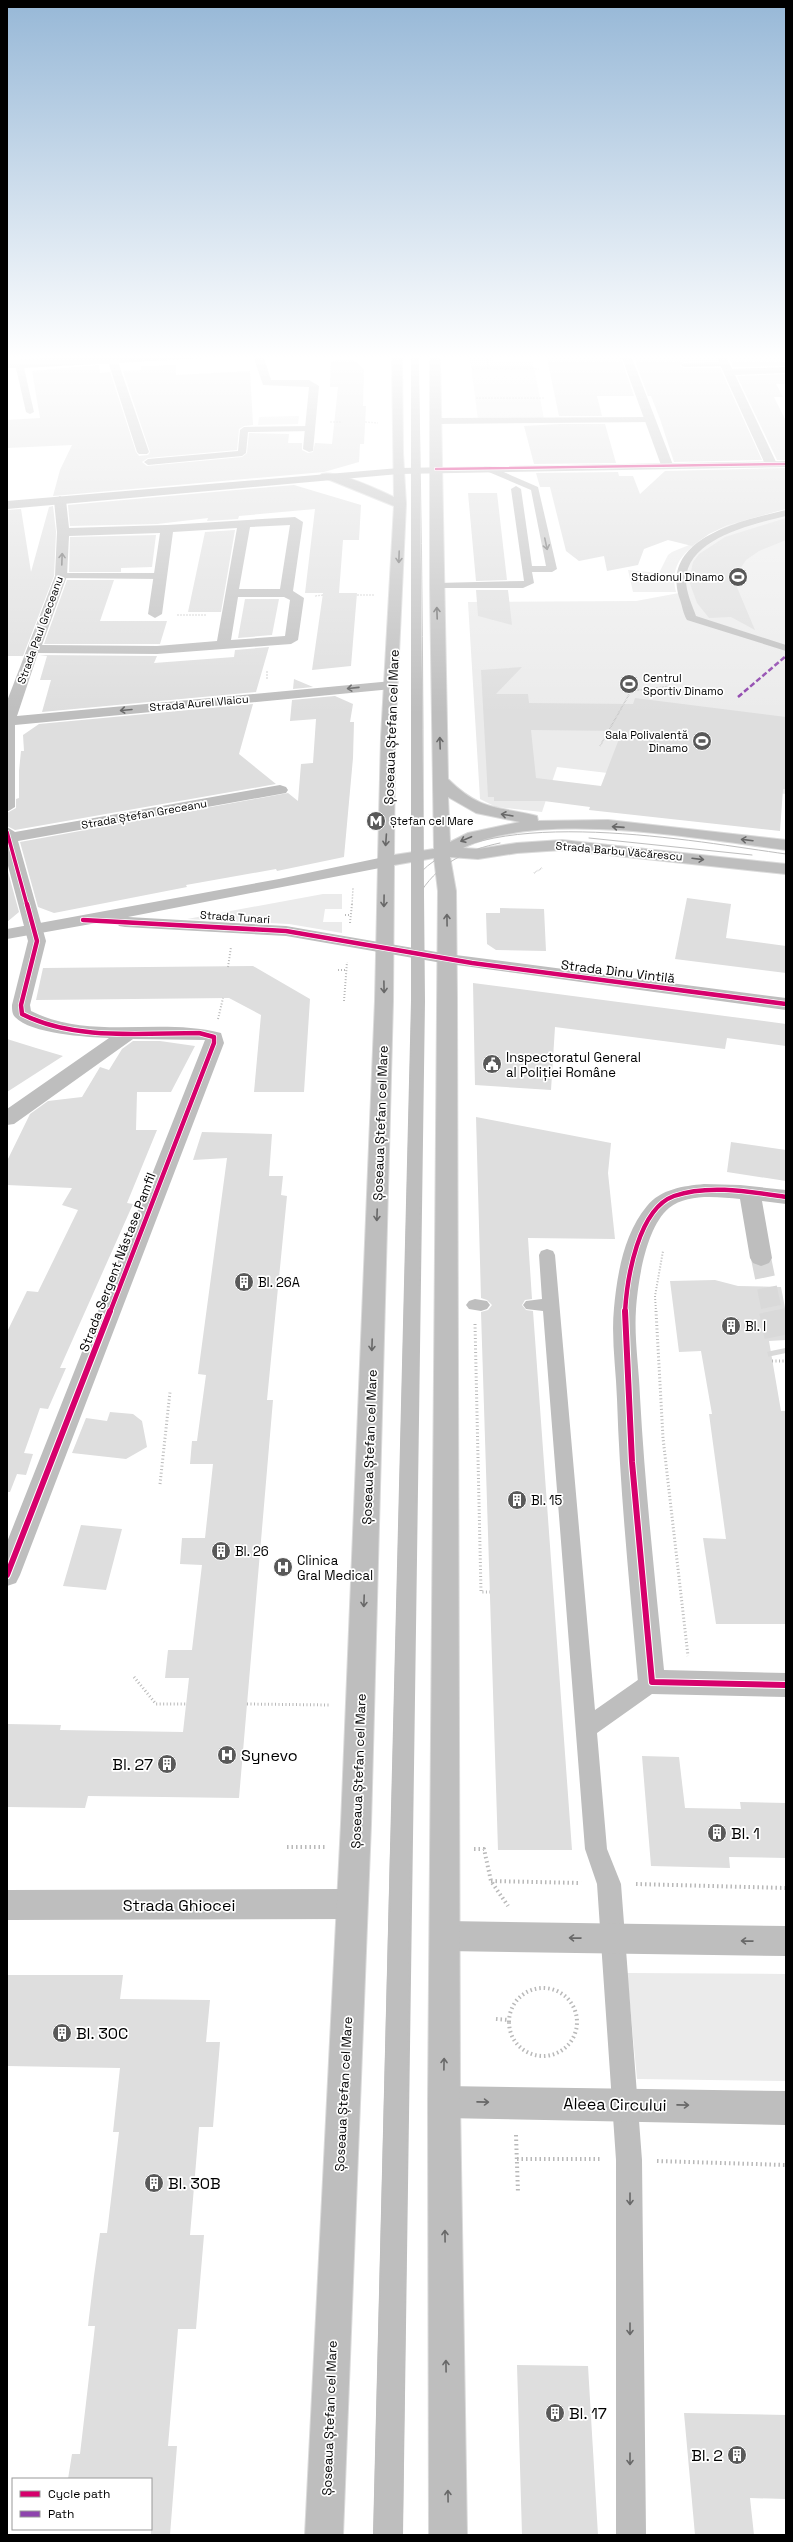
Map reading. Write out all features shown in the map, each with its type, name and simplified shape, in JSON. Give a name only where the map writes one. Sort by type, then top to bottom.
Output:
[{"type":"street","points":[[7,504],[319,477]]},
{"type":"street","points":[[328,477],[357,485],[400,504]]},
{"type":"street","name":"Șoseaua Ștefan cel Mare","points":[[324,2535],[360,1705],[384,1001],[384,862],[400,504],[399,477]]},
{"type":"street","points":[[436,477],[436,586],[442,782],[442,852],[446,891],[448,959],[444,2102],[448,2535]]},
{"type":"street","name":"Strada Paul Greceanu","points":[[7,806],[8,721],[18,686],[34,649],[61,576],[63,532],[60,500]]},
{"type":"street","points":[[63,532],[167,529],[291,520],[297,522],[286,592]]},
{"type":"street","points":[[223,645],[244,524]]},
{"type":"street","points":[[155,614],[167,529]]},
{"type":"street","points":[[34,649],[157,650],[291,640],[297,598],[286,592],[233,593]]},
{"type":"street","name":"Strada Aurel Vlaicu","points":[[8,721],[392,685]]},
{"type":"street","points":[[442,782],[455,797],[467,806],[493,813],[559,823]]},
{"type":"street","name":"Strada Ștefan Greceanu","points":[[8,835],[280,790]]},
{"type":"street","name":"Strada Barbu Văcărescu","points":[[442,852],[478,834],[559,823],[678,832],[786,845]]},
{"type":"street","points":[[8,835],[34,929],[36,950],[21,1005],[22,1014],[30,1020],[67,1030],[130,1032]]},
{"type":"street","name":"Strada Barbu Văcărescu","points":[[442,852],[478,854],[540,846],[583,846],[786,869]]},
{"type":"street","name":"Strada Tunari","points":[[7,934],[271,886],[384,862],[442,852]]},
{"type":"street","name":"Strada Tunari","points":[[83,920],[258,928],[302,933],[417,954]]},
{"type":"street","name":"Strada Dinu Vintilă","points":[[417,954],[786,1004]]},
{"type":"street","points":[[7,1119],[130,1032]]},
{"type":"street","name":"Strada Sergent Năstase Pamfil","points":[[7,1575],[214,1043],[214,1037],[199,1033],[130,1032]]},
{"type":"street","points":[[786,1197],[750,1193],[694,1192],[663,1202],[647,1219],[633,1264],[625,1309],[629,1436],[652,1682],[786,1685]]},
{"type":"street","points":[[750,1193],[761,1258]]},
{"type":"street","name":"Strada Ghiocei","points":[[7,1905],[352,1904]]},
{"type":"street","points":[[445,1936],[786,1941]]},
{"type":"street","name":"Aleea Circului","points":[[444,2102],[786,2108]]},
{"type":"lane","name":"Șoseaua Ștefan cel Mare","points":[[388,2535],[413,1311],[417,954],[416,477]]},
{"type":"lane","points":[[507,477],[535,489],[552,569],[528,569]]},
{"type":"lane","points":[[436,586],[523,585],[529,583],[516,488]]},
{"type":"lane","points":[[786,513],[740,525],[713,537],[690,555],[682,572],[681,581],[691,618],[786,648]]},
{"type":"lane","points":[[61,576],[160,576]]},
{"type":"lane","points":[[547,1255],[542,1305],[586,1729],[596,1849],[609,1884],[626,2104],[629,2160],[631,2535]]},
{"type":"lane","points":[[586,1729],[652,1682]]},
{"type":"path","points":[[155,614],[229,616]]},
{"type":"path","points":[[600,746],[631,691],[671,686]]},
{"type":"path","points":[[534,873],[545,865]]},
{"type":"path","points":[[345,915],[351,915]]},
{"type":"path","points":[[338,970],[346,970]]},
{"type":"path","points":[[664,1247],[655,1296],[663,1438],[688,1658],[696,1658]]},
{"type":"path","points":[[772,1361],[786,1361]]},
{"type":"path","points":[[160,1484],[170,1392]]},
{"type":"path","points":[[481,1592],[490,1592]]},
{"type":"path","points":[[134,1677],[156,1704],[186,1704]]},
{"type":"path","points":[[247,1704],[360,1705]]},
{"type":"path","points":[[484,1849],[491,1881],[509,1907]]},
{"type":"path","points":[[491,1881],[786,1888]]},
{"type":"path","points":[[534,1988],[546,1988],[557,1991],[572,2005],[576,2017],[576,2029],[573,2039],[565,2049],[555,2054],[544,2056],[534,2054],[523,2048],[511,2031],[509,2020],[512,2008],[524,1992],[534,1988]]},
{"type":"path","points":[[496,2019],[509,2020]]},
{"type":"path","points":[[516,2128],[518,2193]]},
{"type":"shaded area","name":"Centrul Sportiv Dinamo","points":[[786,513],[786,794],[557,767],[542,812],[496,807],[480,799],[468,602],[636,601],[679,593],[692,547],[682,556],[676,567],[674,579],[676,592],[633,592],[628,570],[659,573],[668,555],[672,552],[701,540],[733,522]]},
{"type":"shaded area","points":[[323,894],[342,894],[342,909],[325,909],[323,922],[342,922],[342,933],[289,924],[187,919]]},
{"type":"shaded area","points":[[627,1973],[786,1974],[786,2081],[637,2079]]},
{"type":"building","points":[[58,477],[272,477],[53,496]]},
{"type":"building","points":[[537,477],[633,477],[640,494],[659,477],[786,477],[786,509],[728,525],[709,534],[692,546],[668,540],[644,549],[638,565],[607,571],[604,556],[579,561],[566,551],[550,487],[540,487]]},
{"type":"building","points":[[294,485],[361,505],[359,540],[343,540],[339,593],[357,593],[351,666],[312,670],[323,593],[305,593],[315,509],[239,516],[238,519],[207,521],[208,518],[157,524],[70,526],[68,505]]},
{"type":"building","points":[[468,493],[497,493],[507,580],[476,581]]},
{"type":"building","points":[[53,506],[56,532],[54,576],[23,656],[7,656],[7,510],[21,509],[31,572],[49,507]]},
{"type":"building","points":[[786,518],[786,540],[759,551],[746,560],[738,572],[736,585],[755,630],[731,617],[709,618],[697,603],[689,581],[693,562],[699,554],[725,537]]},
{"type":"building","points":[[235,530],[221,612],[188,612],[205,532]]},
{"type":"building","points":[[156,535],[152,567],[121,568],[121,572],[69,572],[70,537]]},
{"type":"building","points":[[67,580],[114,580],[100,621],[167,621],[160,644],[44,644]]},
{"type":"building","points":[[476,590],[508,590],[512,625],[478,616]]},
{"type":"building","points":[[245,599],[279,599],[272,635],[238,638]]},
{"type":"building","points":[[269,647],[256,692],[42,712],[51,680],[40,680],[47,656],[39,655],[157,656],[154,663],[234,657],[235,650]]},
{"type":"building","points":[[522,667],[496,694],[528,694],[529,703],[633,704],[635,698],[786,717],[786,789],[783,789],[780,831],[589,810],[590,807],[544,801],[494,801],[494,797],[488,797],[481,670]],"holes":[[[531,730],[622,731],[601,786],[536,778]]]},
{"type":"building","points":[[294,679],[313,687],[293,689]]},
{"type":"building","points":[[335,696],[353,704],[350,722],[354,722],[353,758],[344,857],[277,871],[276,869],[186,885],[187,887],[54,913],[38,907],[20,842],[288,793],[298,801],[301,764],[313,763],[316,719],[290,721],[292,700]]},
{"type":"building","points":[[253,704],[239,754],[276,784],[15,830],[7,826],[7,813],[16,808],[16,799],[19,798],[21,751],[24,751],[23,735],[39,724]]},
{"type":"building","points":[[7,868],[19,912],[7,922]]},
{"type":"building","points":[[687,898],[731,904],[726,938],[786,946],[786,973],[675,959]]},
{"type":"building","points":[[500,908],[544,909],[546,951],[496,950],[487,944],[486,913],[500,913]]},
{"type":"building","points":[[253,966],[310,999],[304,1092],[254,1092],[261,1015],[229,998],[36,1000],[43,968]]},
{"type":"building","points":[[473,983],[786,1024],[786,1046],[727,1038],[725,1049],[555,1027],[551,1090],[475,1085]]},
{"type":"building","points":[[7,1039],[36,1048],[63,1056],[7,1092]]},
{"type":"building","points":[[133,1041],[160,1041],[195,1046],[171,1092],[137,1092],[136,1130],[157,1130],[127,1203],[133,1204],[60,1368],[66,1368],[48,1409],[40,1408],[24,1453],[33,1454],[26,1475],[17,1474],[10,1492],[7,1492],[7,1332],[27,1291],[38,1292],[78,1210],[62,1205],[72,1188],[7,1185],[7,1161],[30,1114],[48,1101],[82,1097],[100,1067],[109,1070],[122,1049]]},
{"type":"building","name":"Bl. 15","points":[[476,1117],[611,1143],[608,1173],[615,1239],[528,1238],[532,1299],[525,1300],[522,1305],[526,1310],[533,1311],[572,1850],[498,1850],[481,1312],[488,1310],[492,1305],[487,1300],[481,1298]]},
{"type":"building","points":[[202,1132],[272,1134],[269,1176],[283,1176],[281,1195],[287,1196],[267,1400],[273,1400],[239,1798],[88,1796],[85,1808],[7,1807],[7,1724],[61,1725],[60,1730],[183,1732],[189,1678],[165,1678],[168,1650],[192,1650],[202,1565],[180,1564],[182,1538],[205,1538],[213,1464],[190,1464],[192,1441],[197,1441],[206,1375],[198,1374],[227,1158],[193,1160]]},
{"type":"building","points":[[731,1142],[786,1150],[786,1181],[727,1172]]},
{"type":"building","points":[[715,1280],[738,1286],[781,1287],[786,1313],[786,1340],[769,1341],[781,1411],[786,1411],[786,1624],[716,1624],[703,1538],[726,1539],[709,1414],[712,1414],[701,1351],[679,1352],[670,1281]]},
{"type":"building","points":[[110,1412],[133,1414],[142,1421],[147,1447],[126,1459],[72,1453],[86,1418],[107,1421]]},
{"type":"building","points":[[81,1525],[122,1529],[106,1590],[63,1586]]},
{"type":"building","name":"Bl. 1","points":[[642,1756],[679,1757],[685,1808],[741,1809],[740,1802],[786,1803],[786,1858],[729,1857],[730,1868],[651,1866]]},
{"type":"building","name":"Bl. 30B","points":[[7,1975],[123,1975],[120,1999],[210,2000],[206,2042],[220,2042],[213,2127],[199,2127],[190,2235],[204,2235],[196,2329],[178,2329],[168,2446],[177,2446],[170,2535],[151,2535],[152,2478],[68,2478],[72,2454],[80,2454],[95,2326],[88,2326],[94,2276],[100,2233],[107,2233],[119,2132],[113,2132],[120,2068],[7,2066]]},
{"type":"building","name":"Bl. 17","points":[[517,2365],[588,2366],[598,2535],[522,2535]]},
{"type":"building","name":"Bl. 2","points":[[684,2413],[786,2415],[786,2499],[750,2498],[754,2535],[695,2535]]},
{"type":"tunnel","points":[[761,1258],[772,1312]]},
{"type":"tunnel","points":[[772,1311],[781,1354]]},
{"type":"tram line","points":[[391,1844],[412,1001],[412,477]]},
{"type":"tram line","points":[[420,477],[423,871]]},
{"type":"tram line","points":[[423,871],[452,851],[494,838],[543,832],[596,832],[650,836],[786,854]]},
{"type":"tram line","points":[[589,838],[752,855]]},
{"type":"tram line","points":[[423,889],[429,880],[446,865],[456,859],[477,849],[500,843]]},
{"type":"tram line","points":[[423,871],[423,889]]},
{"type":"tram line","points":[[411,1844],[422,1101],[423,889]]},
{"type":"tram line","points":[[374,2535],[391,1843]]},
{"type":"tram line","points":[[402,2535],[411,1843]]},
{"type":"marked path","points":[[738,697],[786,656]]},
{"type":"cycle path","points":[[7,832],[37,941],[21,1005],[22,1014],[37,1022],[57,1027],[81,1030],[133,1033],[199,1033],[214,1037],[214,1043],[7,1575]]},
{"type":"cycle path","points":[[83,920],[286,931],[472,963],[786,1004]]},
{"type":"cycle path","points":[[786,1197],[757,1193],[704,1191],[673,1197],[662,1203],[647,1223],[636,1252],[626,1297],[624,1329],[635,1499],[652,1682],[786,1685]]},
{"type":"place","name":"Stadionul Dinamo","points":[[738,577]]},
{"type":"place","name":"Centrul Sportiv Dinamo","points":[[629,684]]},
{"type":"place","name":"Sala Polivalentă Dinamo","points":[[702,741]]},
{"type":"place","name":"Ștefan cel Mare","points":[[376,821]]},
{"type":"place","name":"Inspectoratul General al Poliției Române","points":[[492,1064]]},
{"type":"place","name":"Bl. 26A","points":[[244,1282]]},
{"type":"place","name":"Bl. I","points":[[731,1326]]},
{"type":"place","name":"Bl. 15","points":[[517,1500]]},
{"type":"place","name":"Bl. 26","points":[[221,1551]]},
{"type":"place","name":"Clinica Gral Medical","points":[[283,1567]]},
{"type":"place","name":"Synevo","points":[[227,1755]]},
{"type":"place","name":"Bl. 27","points":[[167,1764]]},
{"type":"place","name":"Bl. 1","points":[[717,1833]]},
{"type":"place","name":"Bl. 30C","points":[[62,2033]]},
{"type":"place","name":"Bl. 30B","points":[[154,2183]]},
{"type":"place","name":"Bl. 17","points":[[555,2413]]},
{"type":"place","name":"Bl. 2","points":[[737,2455]]}]
